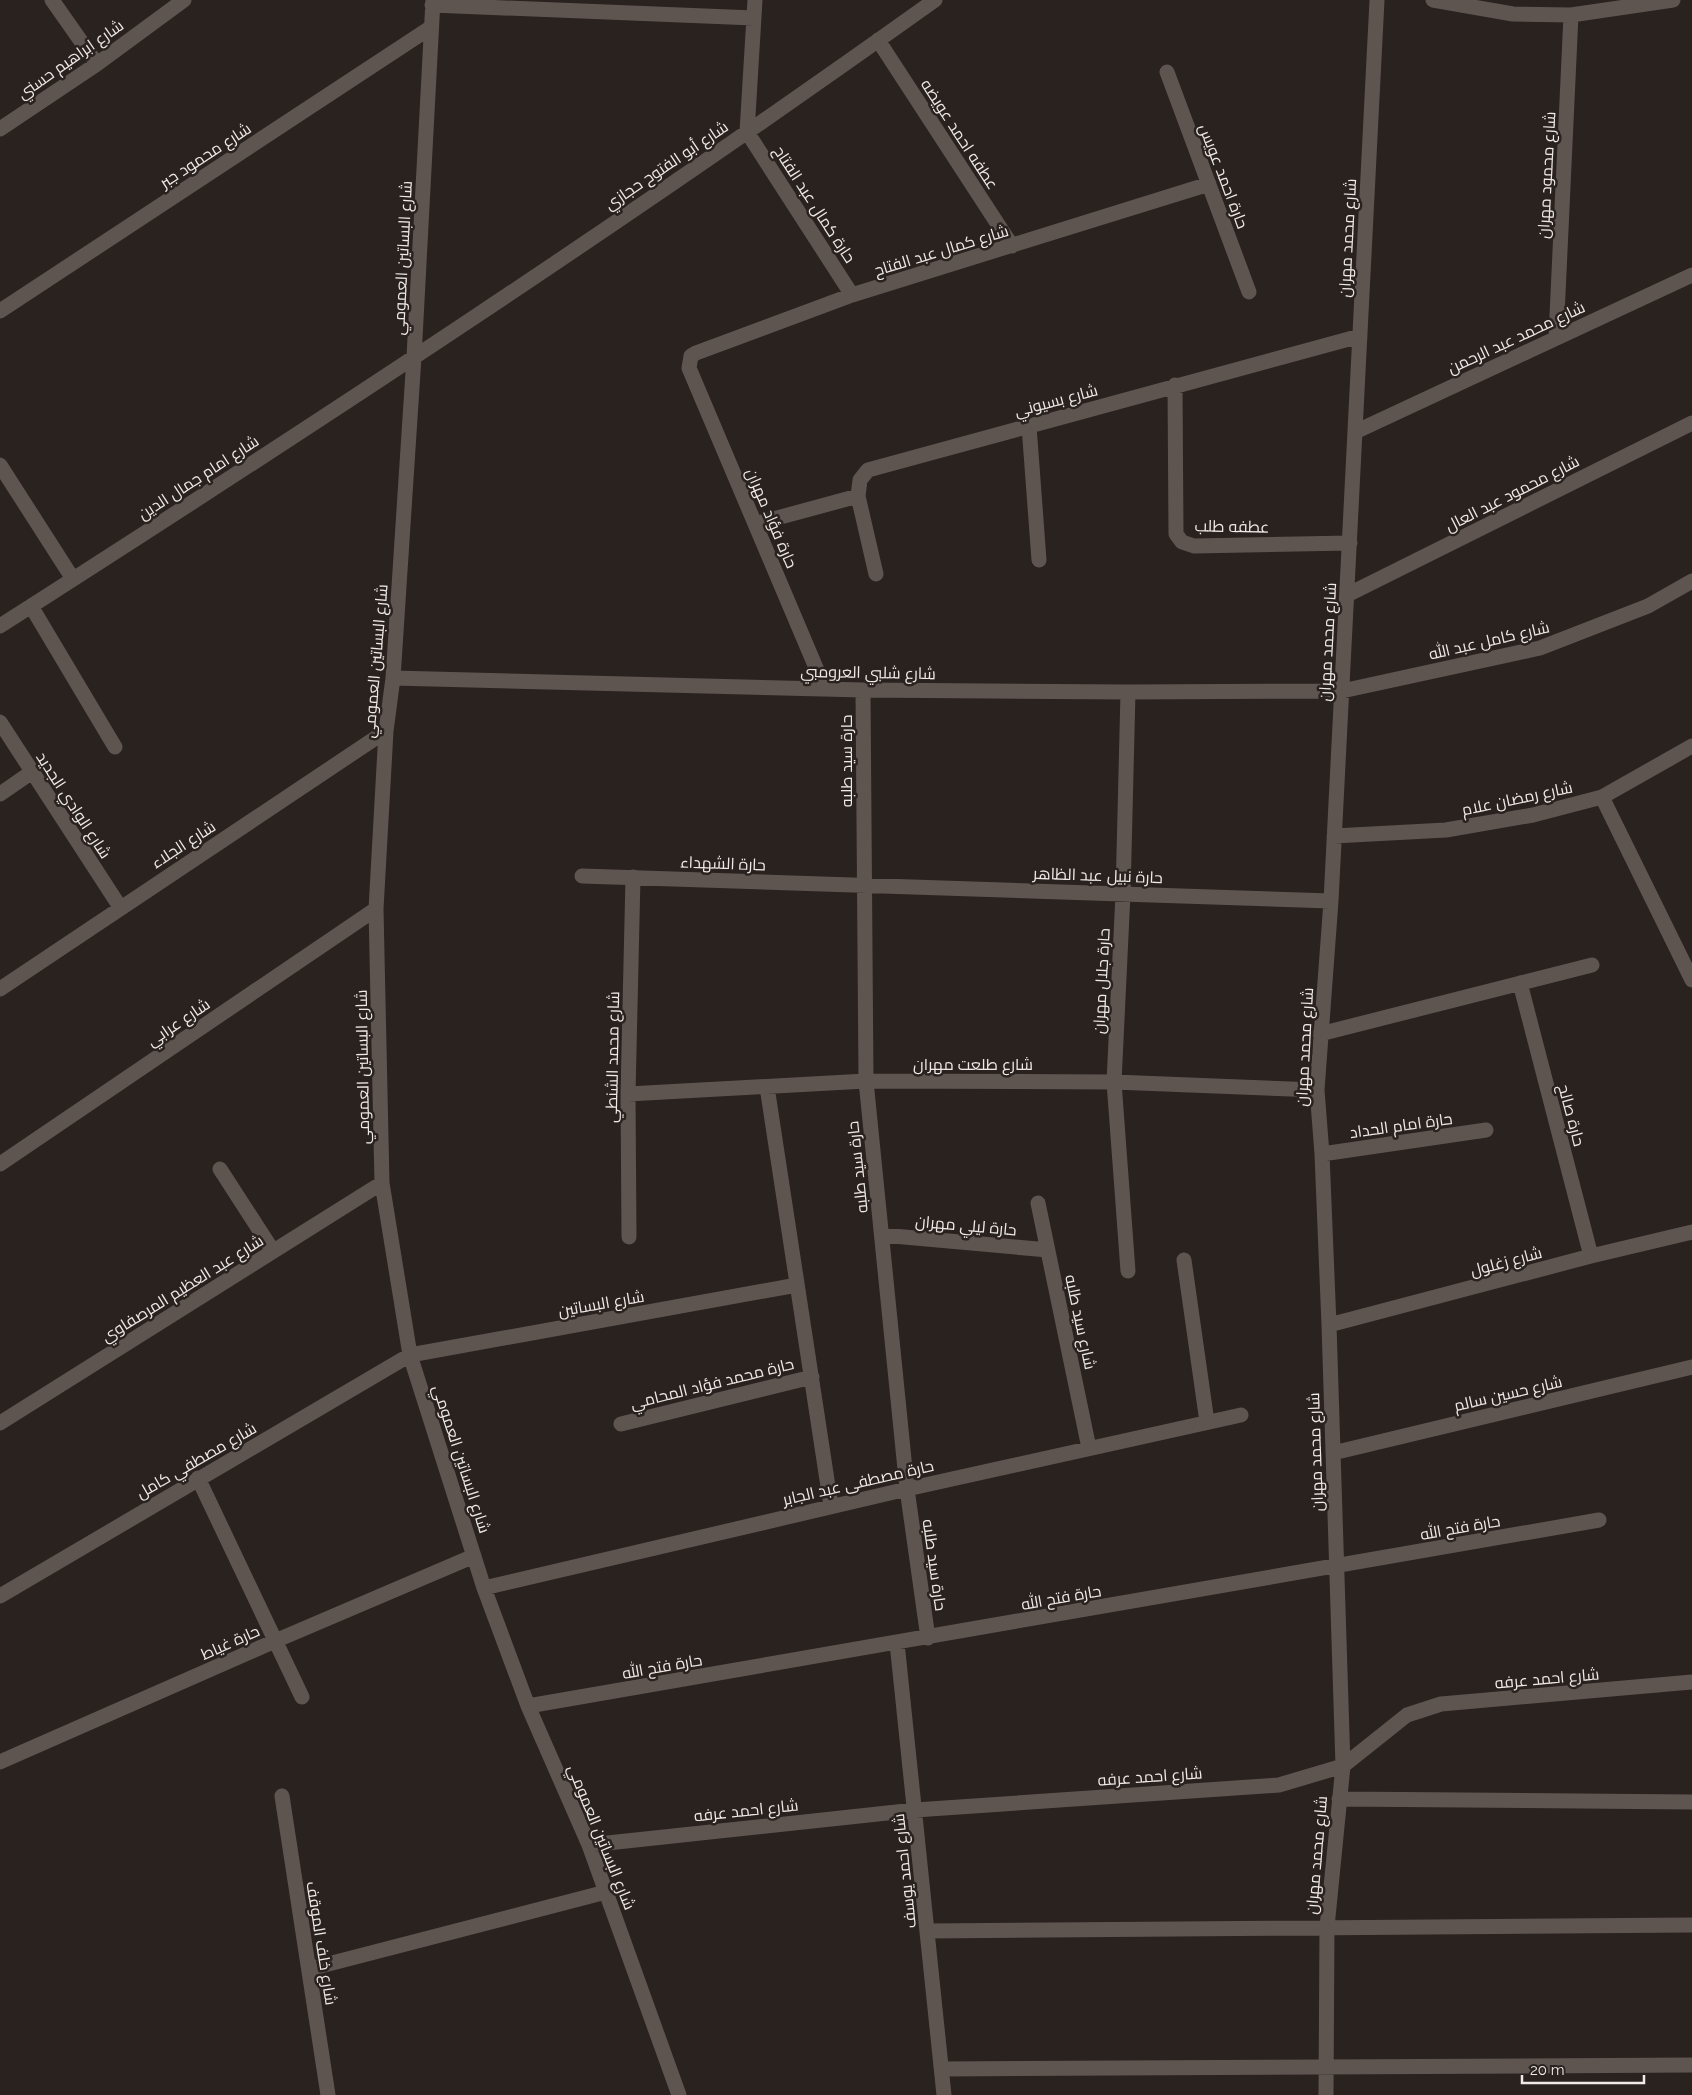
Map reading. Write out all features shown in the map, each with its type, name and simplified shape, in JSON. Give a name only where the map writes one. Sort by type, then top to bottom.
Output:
[{"type":"street","points":[[52,0],[97,64]]},
{"type":"street","name":"شارع ابراهيم حسني","points":[[0,129],[97,64],[184,0]]},
{"type":"street","points":[[747,132],[755,0]]},
{"type":"street","name":"شارع أبو الفتوح حجازي","points":[[414,357],[747,132],[935,0]]},
{"type":"street","name":"شارع محمد مهران","points":[[1326,2095],[1327,1927],[1343,1766],[1329,1325],[1322,1154],[1317,1090],[1331,901],[1377,0]]},
{"type":"street","points":[[1433,0],[1513,14],[1541,7],[1571,15],[1642,3],[1673,0]]},
{"type":"street","points":[[433,3],[754,18]]},
{"type":"street","name":"شارع البساتين العمومي","points":[[433,3],[430,28],[414,357],[393,678],[386,731],[376,909],[382,1182],[410,1355],[484,1588],[528,1706],[589,1845],[681,2092]]},
{"type":"street","name":"شارع محمود مهران","points":[[1556,337],[1571,15]]},
{"type":"street","name":"شارع محمود جبر","points":[[0,311],[430,28]]},
{"type":"street","name":"عطفه احمد عويضه","points":[[878,40],[1012,246]]},
{"type":"street","name":"حارة احمد عويس","points":[[1167,72],[1249,292]]},
{"type":"street","name":"حارة كمال عبد الفتاح","points":[[747,132],[852,295]]},
{"type":"street","name":"شارع كمال عبد الفتاح","points":[[690,360],[696,353],[852,295],[1209,184]]},
{"type":"street","name":"شارع محمد عبد الرحمن","points":[[1355,432],[1692,275]]},
{"type":"street","name":"شارع بسيوني","points":[[858,496],[860,480],[868,470],[1360,336]]},
{"type":"street","name":"شارع امام جمال الدين","points":[[0,626],[414,357]]},
{"type":"street","name":"حارة فؤاد مهران","points":[[690,360],[689,368],[825,688]]},
{"type":"street","name":"عطفه طلب","points":[[1175,385],[1176,534],[1182,542],[1194,546],[1350,543]]},
{"type":"street","name":"شارع محمود عبد العال","points":[[1347,595],[1692,423]]},
{"type":"street","points":[[1029,426],[1039,560]]},
{"type":"street","points":[[0,465],[73,579]]},
{"type":"street","points":[[755,524],[858,496],[876,574]]},
{"type":"street","name":"شارع كامل عبد الله","points":[[1342,691],[1540,648],[1648,606],[1692,581]]},
{"type":"street","points":[[31,606],[115,747]]},
{"type":"street","name":"شارع شلبي العرومبي","points":[[393,678],[863,690],[1342,691]]},
{"type":"street","name":"حارة سيد طلبه","points":[[863,690],[866,1081],[907,1489],[928,1638]]},
{"type":"street","name":"حارة جلال مهران","points":[[1128,692],[1123,894],[1114,1082],[1128,1271]]},
{"type":"street","name":"شارع الوادي الجديد","points":[[0,722],[120,907]]},
{"type":"street","name":"شارع الجلاء","points":[[0,989],[386,731]]},
{"type":"street","name":"شارع رمضان علام","points":[[1334,836],[1446,830],[1533,814],[1602,798],[1692,746]]},
{"type":"street","points":[[0,794],[32,772]]},
{"type":"street","points":[[1602,798],[1692,980]]},
{"type":"street","name":"حارة الشهداء","points":[[582,876],[864,884]]},
{"type":"street","name":"شارع محمد الشنطي","points":[[629,1237],[628,1094],[633,877]]},
{"type":"street","name":"حارة نبيل عبد الظاهر","points":[[864,884],[1331,901]]},
{"type":"street","name":"شارع عرابي","points":[[0,1164],[376,909]]},
{"type":"street","points":[[1320,1034],[1592,965]]},
{"type":"street","name":"حارة صالح","points":[[1520,983],[1591,1256]]},
{"type":"street","name":"شارع طلعت مهران","points":[[628,1094],[866,1081],[1114,1082],[1317,1090]]},
{"type":"street","points":[[767,1087],[831,1506]]},
{"type":"street","name":"حارة امام الحداد","points":[[1322,1154],[1486,1130]]},
{"type":"street","points":[[220,1168],[273,1251]]},
{"type":"street","name":"شارع عبد العظيم المرصفاوي","points":[[0,1423],[382,1182]]},
{"type":"street","name":"شارع سيد طلبه","points":[[1038,1203],[1089,1448]]},
{"type":"street","name":"شارع زغلول","points":[[1329,1325],[1591,1256],[1692,1232]]},
{"type":"street","name":"حارة ليلي مهران","points":[[882,1235],[1048,1250]]},
{"type":"street","points":[[1184,1260],[1207,1422]]},
{"type":"street","name":"شارع البساتين","points":[[410,1355],[797,1285]]},
{"type":"street","name":"شارع مصطفي كامل","points":[[0,1596],[410,1355]]},
{"type":"street","name":"شارع حسين سالم","points":[[1333,1453],[1692,1367]]},
{"type":"street","name":"حارة محمد فؤاد المحامي","points":[[621,1424],[812,1377]]},
{"type":"street","name":"حارة مصطفى عبد الجابر","points":[[484,1588],[831,1506],[1240,1415]]},
{"type":"street","points":[[198,1478],[302,1697]]},
{"type":"street","name":"حارة فتح الله","points":[[528,1706],[1599,1520]]},
{"type":"street","name":"حارة غياط","points":[[0,1762],[274,1641],[474,1556]]},
{"type":"street","name":"شارع احمد يوسف","points":[[896,1643],[944,2095]]},
{"type":"street","name":"شارع احمد عرفه","points":[[589,1845],[915,1810],[1279,1785],[1343,1766],[1407,1715],[1441,1704],[1692,1682]]},
{"type":"street","name":"شارع خلف الموقف","points":[[282,1796],[328,2095]]},
{"type":"street","points":[[1339,1799],[1692,1802]]},
{"type":"street","points":[[309,1969],[606,1892]]},
{"type":"street","points":[[928,1931],[1692,1925]]},
{"type":"street","points":[[942,2069],[1692,2065]]}]
